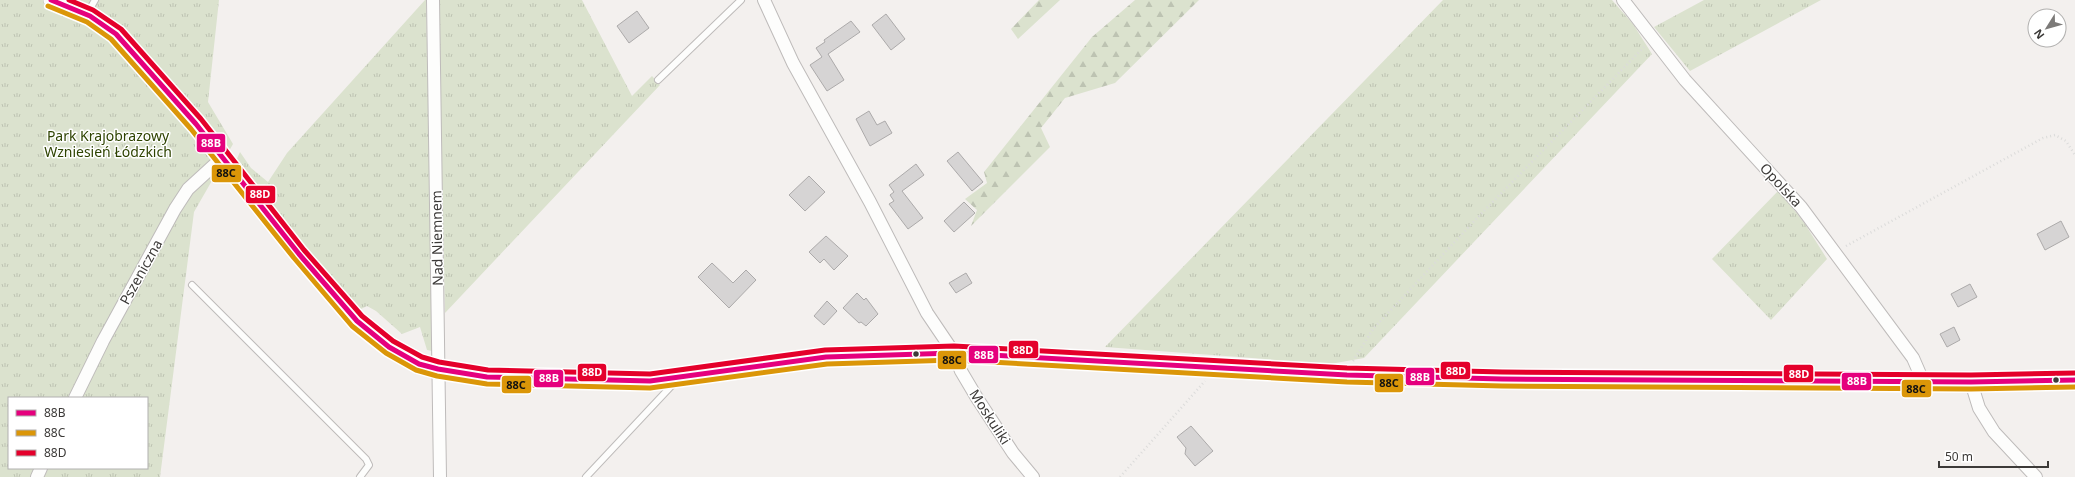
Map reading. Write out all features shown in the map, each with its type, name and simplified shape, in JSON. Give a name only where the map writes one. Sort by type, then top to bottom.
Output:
[{"type":"street","points":[[51,0],[87,14],[116,34],[191,118],[299,254],[357,321],[389,347],[419,364],[438,369],[487,377],[554,380],[650,381],[826,357],[954,353],[1346,375],[1517,379],[1923,382],[2075,380]]},
{"type":"street","name":"Nad Niemnem","points":[[433,0],[440,477]]},
{"type":"street","name":"Moskuliki","points":[[764,0],[793,63],[870,202],[927,312],[954,353],[961,370],[977,398],[1013,453],[1033,477]]},
{"type":"street","name":"Opolska","points":[[1623,0],[1685,80],[1801,206],[1913,358],[1923,382]]},
{"type":"street","name":"Pszeniczna","points":[[76,397],[103,342],[175,209],[188,189],[223,158]]},
{"type":"street","points":[[1971,382],[1979,408],[1994,432],[2036,477]]},
{"type":"lane","points":[[87,14],[96,0]]},
{"type":"lane","points":[[658,80],[741,0]]},
{"type":"lane","points":[[192,285],[366,459],[369,465],[360,477]]},
{"type":"lane","points":[[586,477],[680,377]]},
{"type":"path","points":[[1346,375],[1352,362],[1373,329],[1480,215],[1653,38]]},
{"type":"path","points":[[1835,252],[2043,138],[2055,135],[2066,142],[2075,155]]},
{"type":"path","points":[[1120,477],[1216,368]]},
{"type":"green space","name":"Park Krajobrazowy Wzniesień Łódzkich","points":[[0,0],[219,0],[208,102],[233,144],[194,212],[160,477],[0,477]]},
{"type":"green space","points":[[425,0],[433,306],[432,351],[427,350],[420,327],[402,334],[376,311],[367,306],[359,310],[317,264],[235,163],[240,152],[251,168],[268,182],[287,153]]},
{"type":"green space","points":[[438,0],[582,0],[632,96],[652,76],[660,85],[445,313]]},
{"type":"green space","points":[[1039,0],[1060,0],[1018,39],[1011,29]]},
{"type":"green space","points":[[1135,0],[1199,0],[1115,83],[1065,98],[1041,128],[1050,147],[971,226],[977,210],[965,199],[987,183],[984,172],[1092,37]]},
{"type":"green space","points":[[1443,0],[1612,0],[1633,24],[1652,54],[1364,358],[1330,364],[1105,347]]},
{"type":"green space","points":[[1704,0],[1821,0],[1690,71],[1654,27]]},
{"type":"green space","points":[[1779,190],[1805,224],[1827,259],[1771,320],[1712,259]]},
{"type":"building","points":[[637,11],[649,28],[629,43],[617,26]]},
{"type":"building","points":[[886,14],[905,39],[891,50],[872,25]]},
{"type":"building","points":[[851,21],[860,32],[828,54],[844,80],[827,91],[810,65],[822,57],[816,48],[825,42],[824,40]]},
{"type":"building","points":[[869,111],[877,125],[885,121],[892,133],[870,146],[856,119]]},
{"type":"building","points":[[958,152],[983,182],[972,191],[947,161]]},
{"type":"building","points":[[916,164],[924,175],[902,191],[923,218],[908,229],[889,204],[894,201],[890,195],[894,192],[889,185]]},
{"type":"building","points":[[809,176],[825,192],[805,211],[789,195]]},
{"type":"building","points":[[964,202],[975,213],[954,232],[944,221]]},
{"type":"building","points":[[2061,221],[2069,237],[2045,250],[2037,234]]},
{"type":"building","points":[[826,236],[848,256],[834,270],[824,259],[820,263],[809,252]]},
{"type":"building","points":[[712,263],[733,283],[746,270],[756,280],[729,308],[698,277]]},
{"type":"building","points":[[966,273],[972,283],[956,293],[949,283]]},
{"type":"building","points":[[1970,284],[1977,297],[1958,307],[1951,294]]},
{"type":"building","points":[[857,293],[864,300],[866,298],[878,314],[866,326],[861,322],[859,323],[843,308]]},
{"type":"building","points":[[827,301],[837,311],[824,325],[814,316]]},
{"type":"building","points":[[1954,327],[1960,340],[1947,347],[1940,334]]},
{"type":"building","points":[[1191,426],[1213,451],[1195,466],[1185,454],[1186,448],[1177,437]]},
{"type":"transit line","name":"88B","points":[[51,0],[90,16],[116,34],[196,124],[299,254],[357,321],[389,347],[419,364],[438,369],[487,377],[650,381],[826,357],[954,353],[1347,375],[1502,379],[1971,382],[2075,380]]},
{"type":"transit line","name":"88D","points":[[69,0],[93,10],[121,29],[201,119],[304,250],[362,316],[393,341],[422,357],[439,362],[488,370],[650,374],[825,350],[954,346],[1347,368],[1502,372],[1971,375],[2075,373]]},
{"type":"transit line","name":"88C","points":[[48,6],[87,22],[111,39],[191,129],[294,258],[352,326],[386,353],[416,370],[437,376],[487,384],[650,388],[827,364],[954,360],[1347,382],[1502,386],[1971,389],[2075,387]]}]
